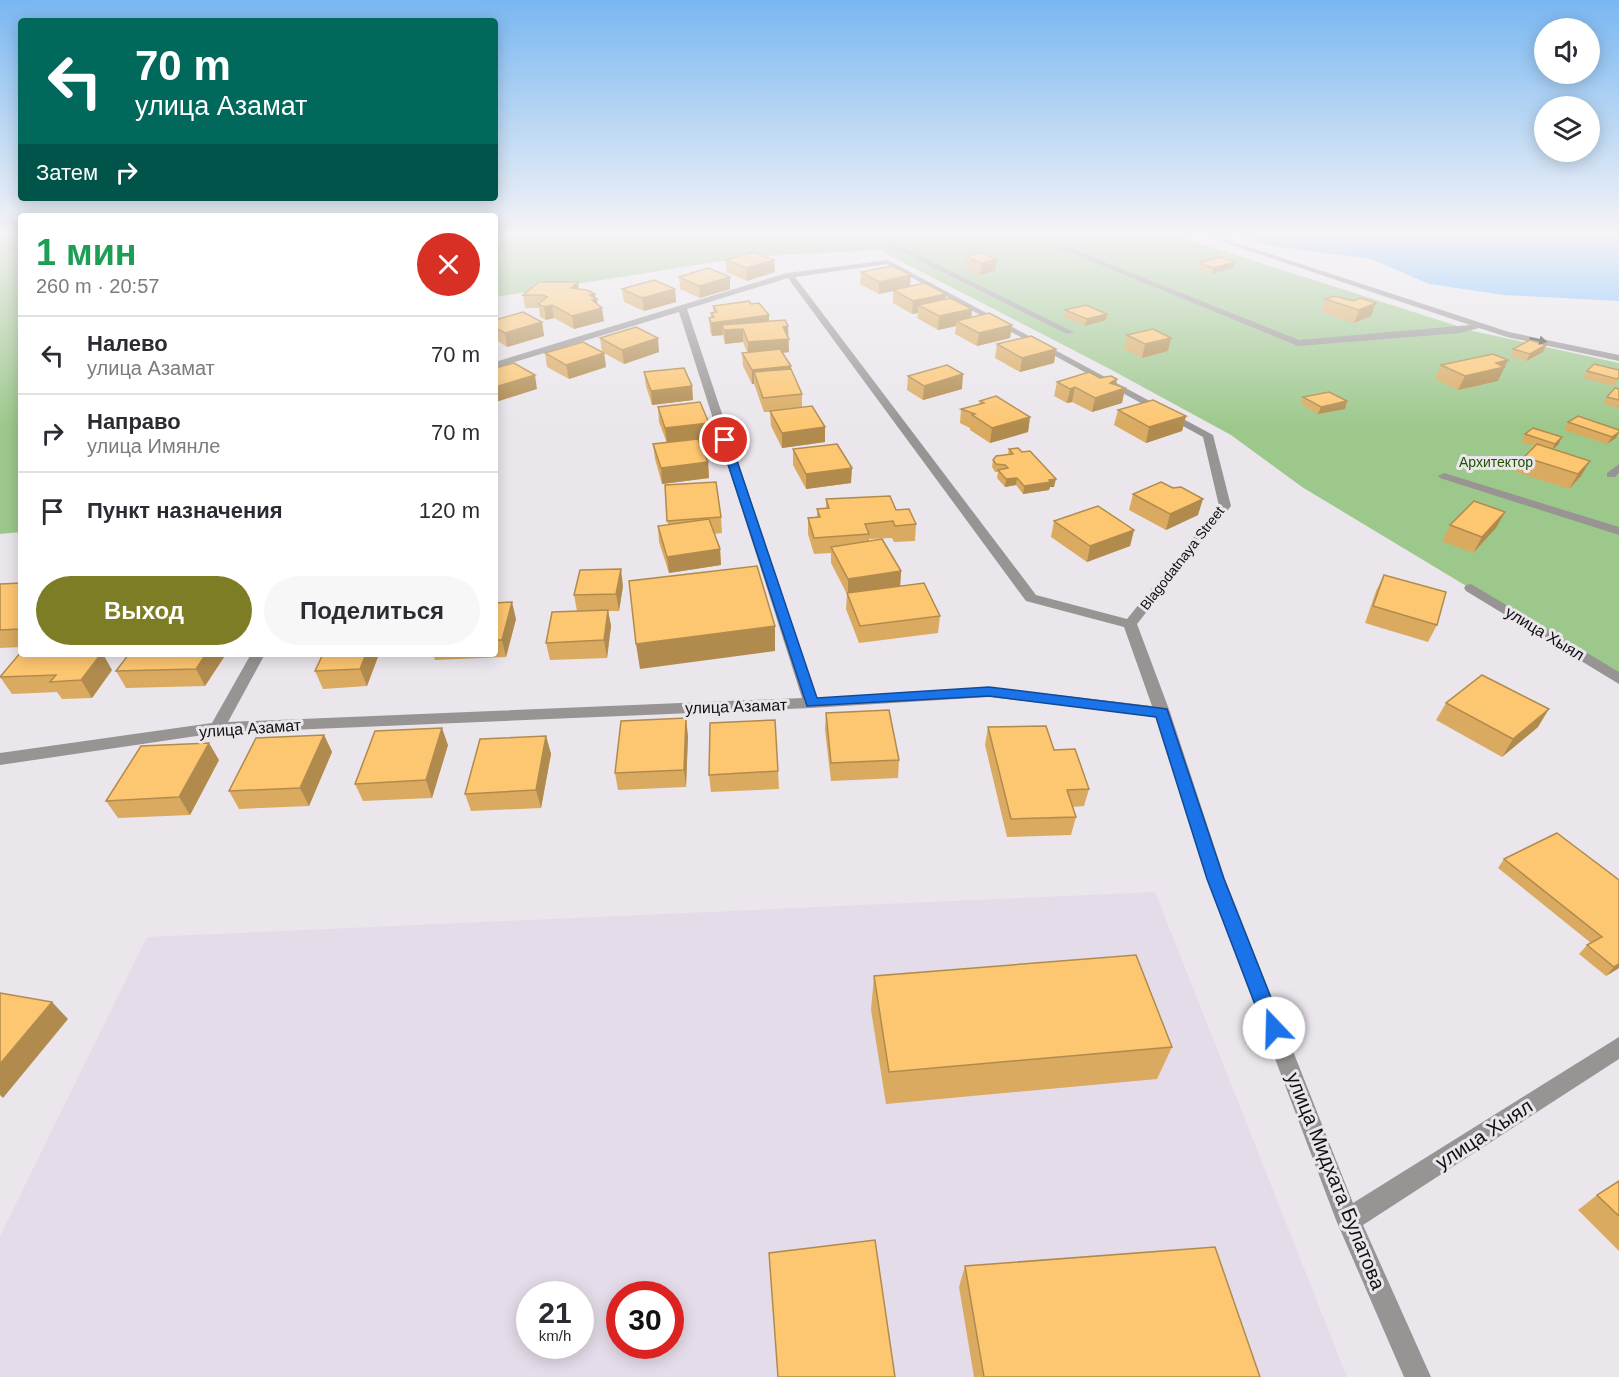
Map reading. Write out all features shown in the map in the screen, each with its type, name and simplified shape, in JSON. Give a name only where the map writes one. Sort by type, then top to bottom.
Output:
[{"type":"street","points":[[498,364],[714,298]]},
{"type":"street","points":[[807,298],[1031,598],[1130,624],[1162,712]]},
{"type":"street","name":"Blagodatnaya Street","points":[[955,298],[1208,435],[1225,506],[1130,624]]},
{"type":"street","points":[[999,298],[1070,332]]},
{"type":"street","points":[[1187,298],[1298,343],[1460,330],[1479,325]]},
{"type":"street","points":[[1398,298],[1507,334],[1619,358]]},
{"type":"street","points":[[682,308],[812,703]]},
{"type":"street","points":[[1444,476],[1619,531]]},
{"type":"street","name":"улица Хыял","points":[[1471,588],[1619,679]]},
{"type":"street","points":[[217,728],[256,657]]},
{"type":"street","name":"улица Азамат","points":[[0,759],[217,728],[812,703],[989,692],[1162,712]]},
{"type":"street","name":"улица Мидхата Булатова","points":[[1162,712],[1216,879],[1348,1220],[1418,1377]]},
{"type":"street","name":"улица Хыял","points":[[1348,1220],[1619,1047]]},
{"type":"shaded area","points":[[1155,892],[1347,1377],[0,1377],[0,1236],[147,937]]},
{"type":"green space","points":[[0,298],[18,298],[18,532],[0,534]]},
{"type":"green space","name":"Архитектор","points":[[973,298],[1371,298],[1473,331],[1619,363],[1619,678],[1302,487],[1231,435]]},
{"type":"water","points":[[1566,298],[1619,298],[1619,301]]},
{"type":"building","points":[[545,298],[596,298],[592,300],[602,308],[572,316],[552,305],[544,307],[538,304]]},
{"type":"building","points":[[908,298],[926,298],[913,301]]},
{"type":"building","points":[[951,298],[972,309],[939,316],[918,305]]},
{"type":"building","points":[[1343,298],[1353,301],[1361,298],[1376,303],[1359,310],[1325,299]]},
{"type":"building","points":[[749,301],[751,304],[759,303],[769,315],[711,323],[709,318],[714,317],[711,313],[717,312],[713,306]]},
{"type":"building","points":[[1086,305],[1107,314],[1087,319],[1065,310]]},
{"type":"building","points":[[523,312],[542,322],[505,333],[498,330],[498,319]]},
{"type":"building","points":[[989,313],[1012,325],[979,333],[956,321]]},
{"type":"building","points":[[785,320],[788,326],[783,327],[789,339],[748,342],[743,329],[724,330],[722,325]]},
{"type":"building","points":[[636,327],[658,338],[622,350],[600,338]]},
{"type":"building","points":[[1153,329],[1171,338],[1145,344],[1127,335]]},
{"type":"building","points":[[1031,336],[1056,349],[1022,358],[997,344]]},
{"type":"building","points":[[1530,340],[1546,345],[1530,354],[1513,349]]},
{"type":"building","points":[[583,342],[604,353],[566,365],[545,353]]},
{"type":"building","points":[[780,349],[791,366],[752,370],[742,353]]},
{"type":"building","points":[[1493,354],[1508,360],[1496,363],[1504,367],[1465,376],[1441,365]]},
{"type":"building","points":[[514,363],[535,375],[498,386],[498,367]]},
{"type":"building","points":[[1594,364],[1619,370],[1619,377],[1617,379],[1587,371]]},
{"type":"building","points":[[947,365],[963,374],[924,386],[908,376]]},
{"type":"building","points":[[684,368],[692,386],[651,391],[644,372]]},
{"type":"building","points":[[791,369],[802,394],[763,398],[754,372]]},
{"type":"building","points":[[1089,372],[1100,378],[1111,376],[1117,379],[1110,383],[1125,388],[1095,398],[1075,387],[1070,389],[1057,382]]},
{"type":"building","points":[[1615,388],[1619,389],[1619,400],[1607,397]]},
{"type":"building","points":[[1329,392],[1347,401],[1321,407],[1303,397]]},
{"type":"building","points":[[996,396],[1030,417],[992,428],[972,415],[975,414],[961,409],[984,403],[980,401]]},
{"type":"building","points":[[1153,400],[1186,416],[1149,427],[1118,410]]},
{"type":"building","points":[[700,402],[709,423],[665,428],[658,407]]},
{"type":"building","points":[[812,406],[825,427],[782,433],[770,411]]},
{"type":"building","points":[[1578,416],[1619,430],[1619,432],[1612,437],[1568,422]]},
{"type":"building","points":[[1533,428],[1562,437],[1555,444],[1525,434]]},
{"type":"building","points":[[698,439],[708,462],[661,468],[653,444]]},
{"type":"building","points":[[837,444],[852,468],[806,474],[793,449]]},
{"type":"building","points":[[1537,444],[1590,461],[1578,474],[1524,457]]},
{"type":"building","points":[[1018,448],[1022,452],[1030,451],[1056,479],[1049,480],[1051,482],[1024,486],[1017,478],[1006,479],[998,470],[1008,468],[1005,465],[996,464],[993,460],[996,456],[1013,454],[1009,449]]},
{"type":"building","points":[[716,482],[721,517],[667,521],[665,485]]},
{"type":"building","points":[[1161,482],[1173,488],[1181,487],[1203,499],[1170,514],[1133,494]]},
{"type":"building","points":[[890,496],[896,510],[909,509],[916,524],[895,526],[893,521],[865,524],[869,534],[814,538],[808,518],[820,517],[817,509],[829,508],[826,499]]},
{"type":"building","points":[[1474,501],[1505,512],[1482,537],[1450,525]]},
{"type":"building","points":[[1098,506],[1134,530],[1090,546],[1054,521]]},
{"type":"building","points":[[709,519],[720,549],[667,557],[658,526]]},
{"type":"building","points":[[882,539],[901,571],[848,579],[831,547]]},
{"type":"building","points":[[757,566],[775,626],[636,644],[629,581]]},
{"type":"building","points":[[621,569],[616,594],[574,595],[580,570]]},
{"type":"building","points":[[1384,575],[1446,592],[1437,625],[1373,606]]},
{"type":"building","points":[[18,583],[18,629],[0,630],[0,584]]},
{"type":"building","points":[[924,583],[940,616],[860,626],[847,593]]},
{"type":"building","points":[[512,602],[502,640],[498,640],[498,603]]},
{"type":"building","points":[[608,610],[604,640],[546,643],[552,612]]},
{"type":"building","points":[[18,656],[99,657],[81,680],[50,682],[56,675],[0,677]]},
{"type":"building","points":[[127,657],[204,657],[196,669],[116,671]]},
{"type":"building","points":[[322,657],[365,657],[360,669],[315,671]]},
{"type":"building","points":[[1482,675],[1549,709],[1513,739],[1446,703]]},
{"type":"building","points":[[889,710],[899,760],[831,763],[826,713]]},
{"type":"building","points":[[686,718],[684,770],[615,773],[621,721]]},
{"type":"building","points":[[775,720],[778,771],[709,775],[710,723]]},
{"type":"building","points":[[1046,726],[1054,750],[1075,749],[1089,789],[1067,790],[1076,817],[1011,819],[988,727]]},
{"type":"building","points":[[442,728],[426,780],[355,784],[375,731]]},
{"type":"building","points":[[324,735],[300,788],[229,791],[256,738]]},
{"type":"building","points":[[546,736],[536,790],[465,794],[480,739]]},
{"type":"building","points":[[209,743],[179,797],[106,801],[141,746]]},
{"type":"building","points":[[1557,833],[1619,880],[1619,964],[1614,967],[1587,945],[1602,937],[1504,859]]},
{"type":"building","points":[[1136,955],[1172,1047],[889,1072],[874,976]]},
{"type":"building","points":[[0,993],[52,1002],[0,1064]]},
{"type":"building","points":[[1619,1181],[1619,1216],[1597,1195]]},
{"type":"building","points":[[875,1240],[895,1377],[778,1377],[769,1253]]},
{"type":"building","points":[[1215,1247],[1260,1377],[984,1377],[965,1266]]},
{"type":"route","points":[[725,440],[812,703],[989,692],[1162,712],[1216,879],[1274,1028]]}]
